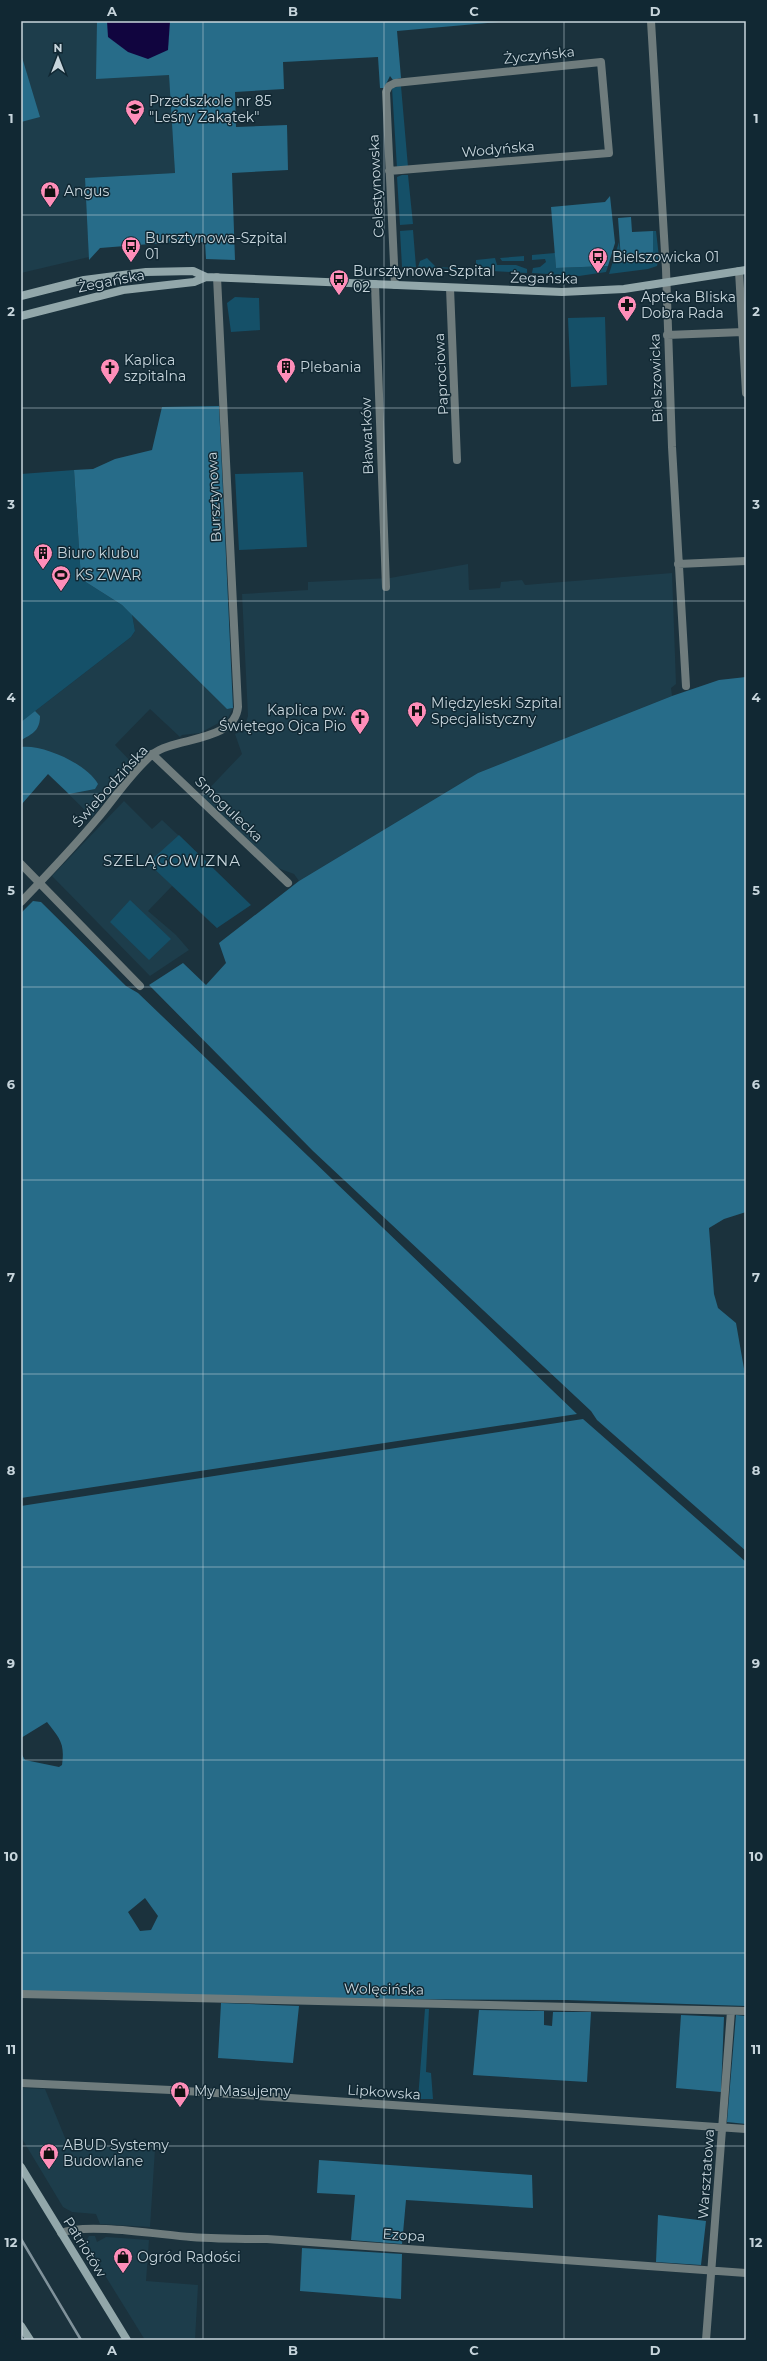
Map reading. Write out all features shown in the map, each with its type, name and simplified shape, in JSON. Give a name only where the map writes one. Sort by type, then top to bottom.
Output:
[{"type":"street","name":"Bielszowicka","points":[[651,21],[666,269],[665,283],[667,335],[678,564],[686,686]]},
{"type":"street","name":"Życzyńska","points":[[389,86],[395,83],[601,62],[609,153]]},
{"type":"street","name":"Celestynowska","points":[[389,86],[386,92],[394,285]]},
{"type":"street","name":"Wodyńska","points":[[389,171],[609,153]]},
{"type":"street","name":"Żegańska","points":[[21,316],[123,290],[194,282],[206,277],[562,292],[624,289],[743,270]]},
{"type":"street","points":[[743,270],[743,332],[746,393]]},
{"type":"street","name":"Żegańska","points":[[21,296],[84,280],[146,272],[193,271],[206,277]]},
{"type":"street","name":"Bursztynowa","points":[[217,277],[235,633],[238,707],[237,716]]},
{"type":"street","name":"Bławatków","points":[[374,284],[386,587]]},
{"type":"street","name":"Paprociowa","points":[[450,288],[457,460]]},
{"type":"street","points":[[667,335],[743,332]]},
{"type":"street","points":[[678,564],[746,561]]},
{"type":"street","name":"Świebodzińska","points":[[21,902],[91,826],[152,754],[168,745],[215,733],[231,723],[237,716]]},
{"type":"street","name":"Smogulecka","points":[[152,754],[288,883]]},
{"type":"street","points":[[21,864],[38,884],[140,986]]},
{"type":"street","name":"Wolęcińska","points":[[21,1994],[746,2011]]},
{"type":"street","name":"Warsztatowa","points":[[706,2340],[731,2011]]},
{"type":"street","name":"Lipkowska","points":[[21,2083],[171,2090],[746,2130]]},
{"type":"street","name":"Patriotów","points":[[21,2167],[127,2340]]},
{"type":"street","name":"Ezopa","points":[[61,2233],[75,2229],[92,2229],[192,2237],[353,2245],[746,2273]]},
{"type":"street","points":[[21,2326],[30,2340]]},
{"type":"shaded area","points":[[21,21],[396,21],[394,56],[283,62],[169,74],[175,173],[85,178],[89,257],[21,273]]},
{"type":"shaded area","points":[[97,21],[510,21],[397,31],[401,78],[393,80],[390,76],[384,88],[380,88],[378,57],[283,62],[284,89],[235,92],[236,127],[287,125],[288,170],[232,173],[235,260],[206,259],[205,242],[163,243],[100,248],[89,260],[85,178],[175,173],[169,75],[96,79]]},
{"type":"shaded area","points":[[107,21],[170,21],[168,50],[148,59],[128,52],[108,37]]},
{"type":"shaded area","points":[[21,54],[40,117],[21,122]]},
{"type":"shaded area","points":[[401,86],[408,167],[397,168],[392,88]]},
{"type":"shaded area","points":[[408,175],[413,224],[400,225],[397,177]]},
{"type":"shaded area","points":[[610,196],[615,243],[608,266],[556,268],[551,207],[605,202]]},
{"type":"shaded area","points":[[631,217],[632,232],[653,231],[653,252],[648,257],[621,259],[618,218]]},
{"type":"shaded area","points":[[413,230],[416,267],[402,267],[400,231]]},
{"type":"shaded area","points":[[653,231],[656,231],[659,257],[657,266],[648,269],[609,274],[619,242],[621,259],[653,252]]},
{"type":"shaded area","points":[[555,253],[556,268],[608,266],[606,272],[579,276],[532,273],[533,268],[540,267],[546,262],[545,259],[532,260],[532,255]]},
{"type":"shaded area","points":[[524,256],[524,261],[502,261],[500,258]]},
{"type":"shaded area","points":[[427,258],[436,267],[476,269],[476,260],[495,258],[497,265],[516,265],[527,269],[527,273],[418,267],[420,261]]},
{"type":"shaded area","points":[[235,297],[259,298],[260,330],[231,332],[227,303]]},
{"type":"shaded area","points":[[605,317],[607,385],[571,387],[568,318]]},
{"type":"shaded area","points":[[219,406],[233,708],[227,709],[122,605],[81,579],[74,470],[93,469],[115,459],[152,450],[162,407]]},
{"type":"shaded area","name":"KS ZWAR","points":[[74,470],[81,579],[122,605],[132,614],[135,631],[131,637],[21,722],[21,474]]},
{"type":"shaded area","points":[[303,472],[307,547],[239,550],[235,474]]},
{"type":"shaded area","name":"Międzyleski Szpital Specjalistyczny","points":[[468,564],[469,590],[500,588],[501,582],[522,580],[525,585],[672,573],[676,684],[671,688],[672,696],[478,773],[299,881],[294,874],[275,867],[201,797],[242,754],[235,734],[243,731],[248,716],[242,594],[308,590],[308,582],[390,578]]},
{"type":"shaded area","points":[[132,614],[227,709],[233,708],[228,718],[200,733],[182,735],[180,737],[150,709],[115,745],[134,765],[92,817],[48,774],[21,805],[21,722],[131,637],[135,631]]},
{"type":"shaded area","points":[[746,677],[746,1212],[724,1219],[709,1228],[714,1294],[718,1308],[736,1323],[746,1380],[746,1551],[597,1420],[591,1411],[313,1151],[149,985],[183,963],[206,985],[226,963],[219,943],[299,881],[478,773],[672,696],[719,680]]},
{"type":"shaded area","points":[[35,711],[40,716],[39,725],[35,731],[21,740],[21,722]]},
{"type":"shaded area","points":[[21,747],[41,749],[64,757],[84,769],[98,784],[95,789],[69,794],[48,774],[21,805]]},
{"type":"shaded area","points":[[124,801],[152,829],[162,820],[207,862],[219,926],[217,928],[211,923],[172,886],[148,911],[176,935],[189,950],[150,976],[52,876]]},
{"type":"shaded area","points":[[179,835],[251,905],[217,928],[148,863]]},
{"type":"shaded area","points":[[130,900],[171,939],[149,960],[110,922]]},
{"type":"shaded area","points":[[33,901],[41,902],[126,986],[138,993],[577,1414],[21,1498],[21,913]]},
{"type":"shaded area","points":[[583,1419],[746,1562],[746,2006],[566,2000],[332,1999],[21,1992],[21,1753],[25,1760],[59,1767],[62,1765],[63,1751],[58,1737],[47,1722],[21,1738],[21,1506]],"holes":[[[145,1898],[158,1916],[151,1930],[140,1931],[128,1912]]]},
{"type":"shaded area","points":[[221,2003],[299,2006],[293,2063],[218,2058]]},
{"type":"shaded area","points":[[425,2009],[429,2009],[426,2072],[431,2073],[433,2099],[418,2099]]},
{"type":"shaded area","points":[[479,2010],[544,2011],[544,2025],[552,2026],[553,2012],[591,2012],[587,2082],[473,2075]]},
{"type":"shaded area","points":[[681,2015],[724,2017],[721,2092],[676,2088]]},
{"type":"shaded area","points":[[736,2015],[746,2016],[746,2124],[727,2122]]},
{"type":"shaded area","points":[[21,2088],[45,2089],[68,2145],[155,2149],[150,2227],[100,2224],[96,2214],[72,2212],[63,2207],[21,2137]]},
{"type":"shaded area","points":[[319,2160],[532,2175],[533,2208],[406,2200],[402,2244],[351,2240],[355,2195],[317,2193]]},
{"type":"shaded area","points":[[658,2215],[706,2221],[701,2265],[656,2262]]},
{"type":"shaded area","points":[[89,2236],[95,2236],[97,2242],[106,2237],[149,2240],[146,2281],[198,2285],[195,2340],[145,2340],[85,2243]]},
{"type":"shaded area","points":[[302,2248],[402,2254],[401,2299],[300,2291]]},
{"type":"railway","points":[[21,2239],[81,2340]]},
{"type":"place","name":"Przedszkole nr 85 \"Leśny Zakątek\"","points":[[135,126]]},
{"type":"place","name":"Angus","points":[[50,208]]},
{"type":"place","name":"Bursztynowa-Szpital 01","points":[[131,263]]},
{"type":"place","name":"Bielszowicka 01","points":[[598,274]]},
{"type":"place","name":"Bursztynowa-Szpital 02","points":[[339,296]]},
{"type":"place","name":"Apteka Bliska Dobra Rada","points":[[627,322]]},
{"type":"place","name":"Plebania","points":[[286,384]]},
{"type":"place","name":"Kaplica szpitalna","points":[[110,385]]},
{"type":"place","name":"Biuro klubu","points":[[43,570]]},
{"type":"place","name":"KS ZWAR","points":[[61,592]]},
{"type":"place","name":"Międzyleski Szpital Specjalistyczny","points":[[417,728]]},
{"type":"place","name":"Kaplica pw. Świętego Ojca Pio","points":[[360,735]]},
{"type":"place","name":"My Masujemy","points":[[180,2108]]},
{"type":"place","name":"ABUD Systemy Budowlane","points":[[49,2170]]},
{"type":"place","name":"Ogród Radości","points":[[123,2274]]},
{"type":"district","name":"SZELĄGOWIZNA","points":[[172,860]]}]
